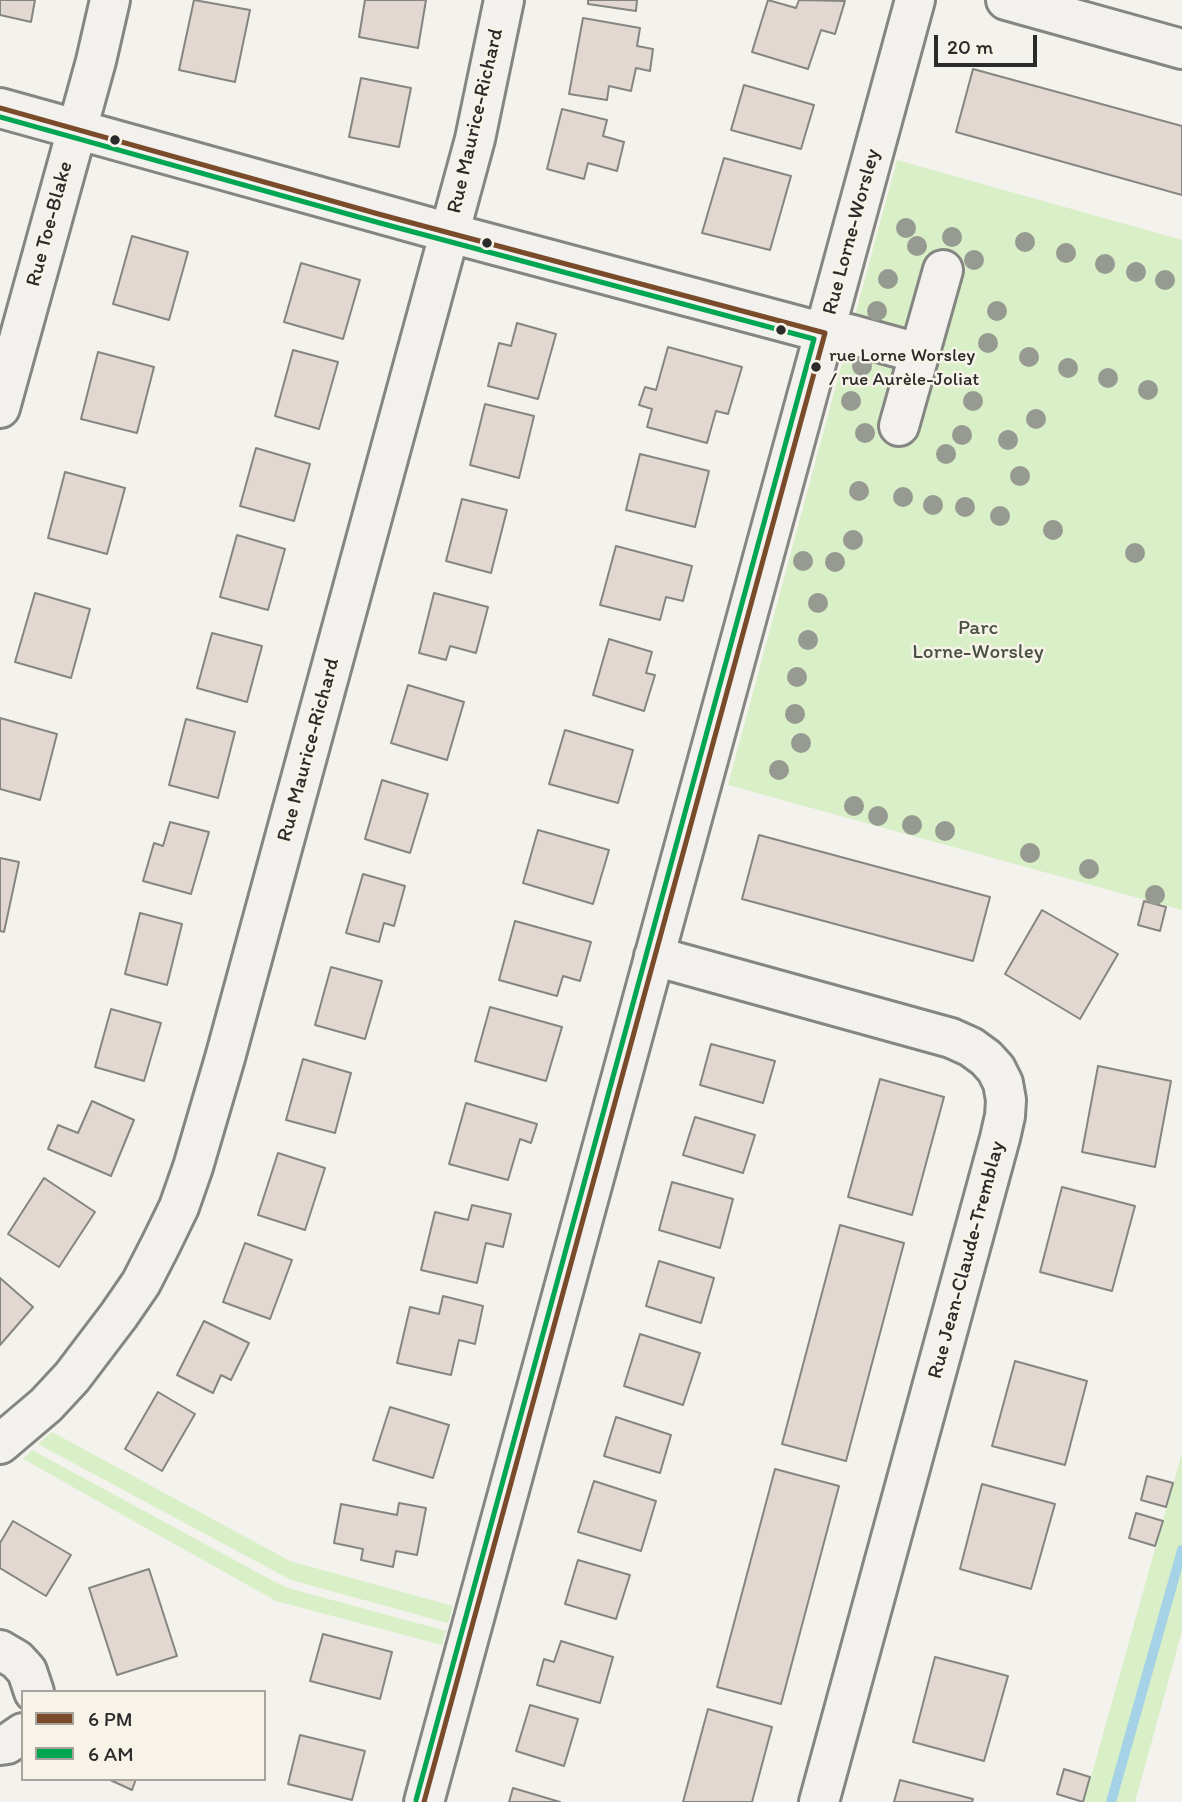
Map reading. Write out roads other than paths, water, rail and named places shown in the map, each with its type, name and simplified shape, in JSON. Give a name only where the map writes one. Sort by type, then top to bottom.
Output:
[{"type":"street","name":"Rue Toe-Blake","points":[[0,408],[110,0]]},
{"type":"street","name":"Rue Maurice-Richard","points":[[0,1444],[46,1405],[72,1377],[141,1283],[179,1207],[193,1167],[450,233],[485,97],[504,0]]},
{"type":"street","name":"Rue Lorne-Worsley","points":[[424,1802],[915,0]]},
{"type":"street","points":[[1006,0],[1182,50]]},
{"type":"street","points":[[0,108],[450,233],[825,333],[849,334],[918,353]]},
{"type":"street","points":[[899,426],[943,270]]},
{"type":"street","name":"Rue Jean-Claude-Tremblay","points":[[654,956],[951,1038],[971,1047],[986,1058],[1003,1083],[1006,1100],[1000,1138],[819,1802]]},
{"type":"street","points":[[0,1650],[17,1660],[27,1671],[33,1690]]},
{"type":"street","points":[[0,1745],[7,1744],[21,1734]]},
{"type":"waterway","points":[[1111,1802],[1182,1550]]},
{"type":"place","name":"rue Lorne Worsley / rue Aurèle-Joliat","points":[[816,367]]},
{"type":"park label","name":"Parc Lorne-Worsley","points":[[978,641]]}]
